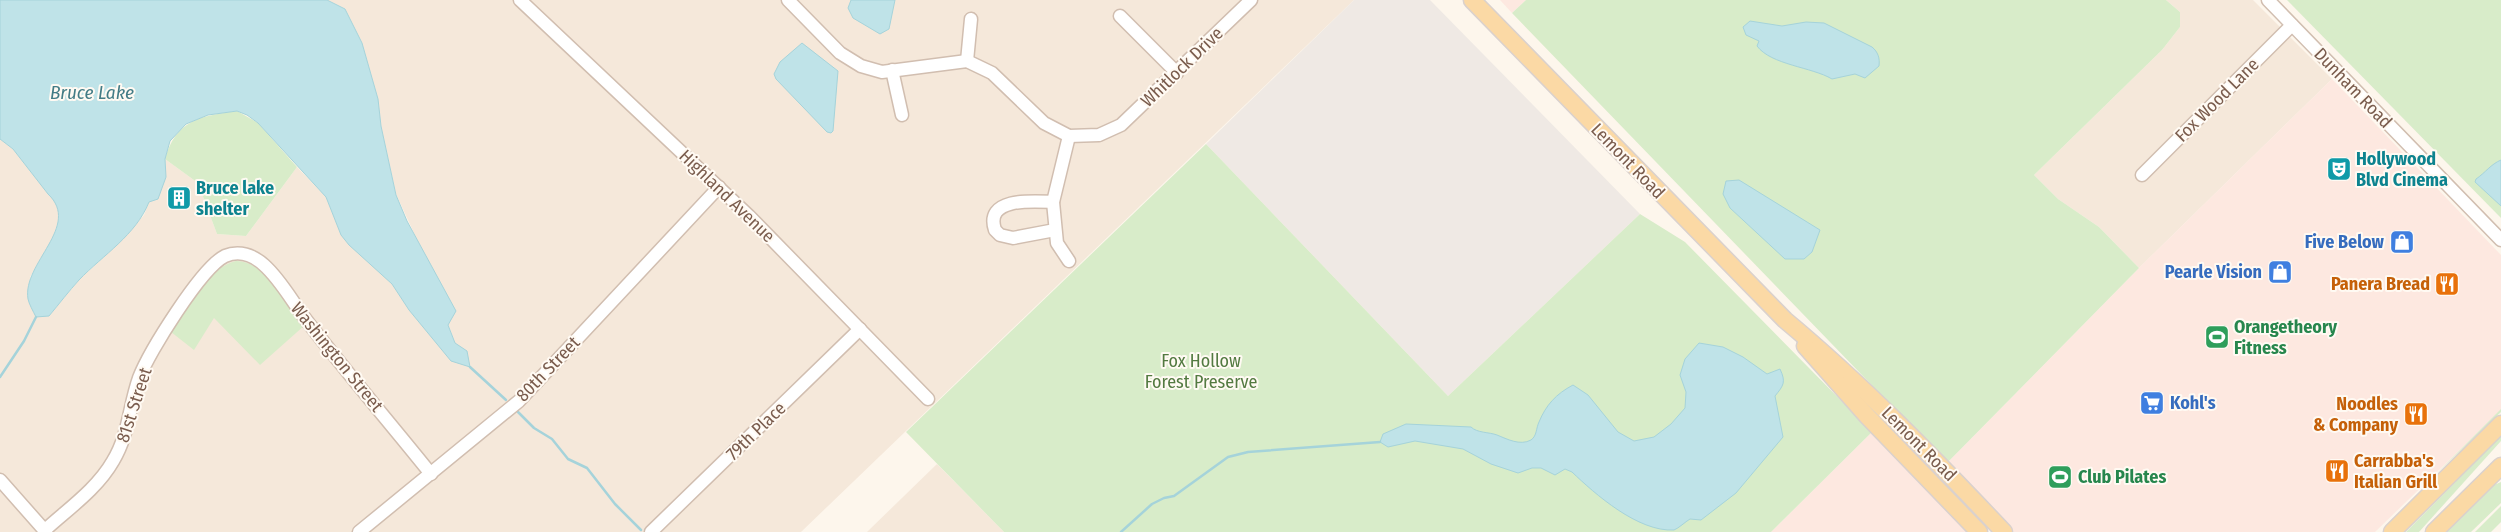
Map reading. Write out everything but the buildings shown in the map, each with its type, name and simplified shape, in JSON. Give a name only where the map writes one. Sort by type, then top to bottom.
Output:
[{"type":"main road","name":"Lemont Road","points":[[1472,0],[1785,320],[1833,360],[1872,397],[2004,532]]},
{"type":"main road","name":"Lemont Road","points":[[1785,320],[1822,367],[1979,532]]},
{"type":"main road","points":[[2392,532],[2501,424]]},
{"type":"main road","points":[[2434,532],[2501,466]]},
{"type":"street","name":"Highland Avenue","points":[[520,0],[719,187],[928,399]]},
{"type":"street","points":[[788,0],[846,58],[862,66],[882,72],[968,61],[992,73],[1044,123],[1069,136],[1053,202],[1058,242],[1069,262]]},
{"type":"street","name":"Whitlock Drive","points":[[1069,136],[1099,135],[1111,131],[1128,120],[1251,0]]},
{"type":"street","name":"Dunham Road","points":[[2268,0],[2501,240]]},
{"type":"street","points":[[1120,16],[1177,72]]},
{"type":"street","points":[[968,61],[971,19]]},
{"type":"street","name":"Fox Wood Lane","points":[[2142,175],[2292,25]]},
{"type":"street","points":[[892,70],[902,115]]},
{"type":"street","name":"80th Street","points":[[359,532],[519,401],[719,187]]},
{"type":"street","points":[[1053,202],[1006,204],[994,215],[992,222],[995,230],[1006,237],[1055,230]]},
{"type":"street","name":"Washington Street","points":[[235,254],[247,255],[256,259],[273,275],[307,321],[431,474]]},
{"type":"street","name":"81st Street","points":[[45,531],[94,486],[112,463],[126,433],[139,378],[156,347],[207,272],[217,261],[235,254]]},
{"type":"street","name":"79th Place","points":[[652,532],[860,329]]},
{"type":"street","points":[[0,480],[45,531]]},
{"type":"shaded area","points":[[327,0],[1354,0],[801,532],[0,532],[0,139],[13,149],[48,194],[56,199],[59,213],[57,226],[52,240],[30,277],[49,316],[80,279],[116,246],[144,215],[149,202],[166,177],[165,159],[198,183],[217,234],[246,236],[297,167],[326,197],[341,235],[392,284],[409,310],[451,360],[455,343],[419,244],[396,194],[381,126],[378,99],[362,43],[345,9]]},
{"type":"shaded area","points":[[1354,0],[1430,0],[1640,214],[1448,396],[1206,144]]},
{"type":"shaded area","points":[[1500,0],[1526,0],[1512,13]]},
{"type":"shaded area","points":[[2166,0],[2253,0],[2332,79],[2139,268],[2099,227],[2058,199],[2034,175],[2162,50],[2180,27],[2180,12]]},
{"type":"shaded area","points":[[2332,79],[2501,255],[2501,410],[2375,532],[2014,532],[1947,463],[2139,268]]},
{"type":"shaded area","points":[[1872,432],[1971,532],[1771,532]]},
{"type":"shaded area","points":[[937,464],[1004,532],[867,532]]},
{"type":"green space","points":[[1526,0],[2166,0],[2180,12],[2180,27],[2162,50],[2034,175],[2058,199],[2099,227],[2139,268],[1947,463],[1512,13]]},
{"type":"green space","points":[[2287,0],[2501,0],[2501,218]]},
{"type":"green space","points":[[237,111],[258,123],[297,167],[246,236],[217,234],[198,183],[165,159],[176,136],[191,122],[212,115]]},
{"type":"green space","name":"Fox Hollow Forest Preserve","points":[[1206,144],[1448,396],[1640,214],[1685,242],[1872,432],[1771,532],[1004,532],[906,432]]},
{"type":"green space","points":[[236,261],[256,268],[266,276],[284,296],[305,325],[260,365],[214,318],[194,350],[171,332],[199,290],[208,280],[217,271]]},
{"type":"green space","points":[[2501,409],[2501,412],[2435,475]]},
{"type":"green space","points":[[2501,436],[2501,441],[2419,532],[2406,532]]},
{"type":"green space","points":[[2501,482],[2501,503],[2471,532],[2446,532],[2494,485]]},
{"type":"green space","points":[[2501,506],[2501,522],[2491,532],[2475,532]]},
{"type":"water","name":"Bruce Lake","points":[[0,0],[327,0],[345,9],[362,43],[378,99],[381,126],[396,195],[407,221],[456,311],[448,325],[455,343],[467,351],[470,367],[451,361],[409,310],[392,284],[349,245],[341,235],[326,197],[258,123],[237,111],[208,115],[186,124],[170,141],[165,159],[166,177],[158,199],[149,202],[136,225],[79,280],[49,316],[36,317],[28,299],[29,285],[33,272],[55,232],[58,219],[57,206],[13,149],[0,139]]},
{"type":"water","points":[[851,0],[895,0],[889,29],[880,34],[853,18],[848,8]]},
{"type":"water","points":[[1750,21],[1782,26],[1806,22],[1824,23],[1872,47],[1878,55],[1879,66],[1865,78],[1855,74],[1832,79],[1814,71],[1782,62],[1763,52],[1757,46],[1759,41],[1746,35],[1743,27]]},
{"type":"water","points":[[802,43],[838,71],[833,131],[831,133],[827,132],[776,79],[774,74],[780,62]]},
{"type":"water","points":[[2501,160],[2501,206],[2475,182],[2491,166]]},
{"type":"water","points":[[1739,180],[1820,230],[1812,252],[1804,259],[1785,259],[1730,208],[1723,194],[1726,181]]},
{"type":"water","points":[[1699,343],[1723,347],[1743,357],[1767,374],[1780,369],[1783,383],[1775,396],[1783,437],[1736,493],[1701,520],[1690,519],[1674,530],[1646,525],[1632,518],[1605,501],[1572,472],[1565,469],[1555,475],[1541,468],[1532,468],[1518,473],[1491,464],[1463,449],[1415,441],[1388,447],[1380,442],[1383,434],[1406,424],[1471,427],[1514,441],[1527,442],[1534,436],[1548,405],[1573,385],[1588,395],[1618,432],[1634,441],[1654,437],[1671,424],[1685,408],[1686,392],[1680,375],[1685,359]]},
{"type":"waterway","points":[[0,377],[24,341],[36,317]]},
{"type":"waterway","points":[[470,367],[506,400]]},
{"type":"waterway","points":[[518,412],[534,428],[552,439],[568,459],[587,468],[615,504],[641,530]]},
{"type":"waterway","points":[[1121,532],[1152,504],[1164,498],[1174,496],[1228,457],[1248,452],[1380,442]]},
{"type":"place","name":"Hollywood Blvd Cinema","points":[[2339,169]]},
{"type":"place","name":"Bruce lake shelter","points":[[179,198]]},
{"type":"place","name":"Five Below","points":[[2402,242]]},
{"type":"place","name":"Pearle Vision","points":[[2280,272]]},
{"type":"place","name":"Panera Bread","points":[[2447,284]]},
{"type":"place","name":"Orangetheory Fitness","points":[[2217,337]]},
{"type":"place","name":"Kohl's","points":[[2152,403]]},
{"type":"place","name":"Noodles & Company","points":[[2416,414]]},
{"type":"place","name":"Carrabba's Italian Grill","points":[[2337,471]]},
{"type":"place","name":"Club Pilates","points":[[2060,477]]}]
